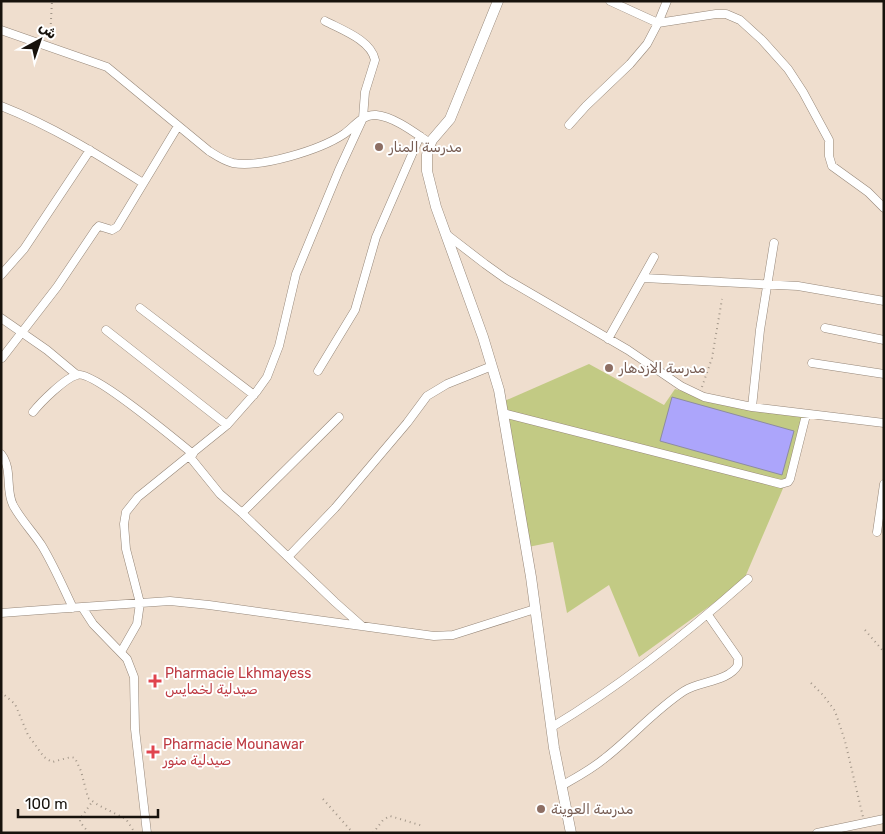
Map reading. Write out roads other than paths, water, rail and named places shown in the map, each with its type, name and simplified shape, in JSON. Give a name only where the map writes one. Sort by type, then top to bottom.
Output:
[{"type":"street","points":[[498,1],[450,119],[430,143],[427,155],[427,172],[445,234],[492,366],[503,413],[535,609],[554,748],[571,833]]},
{"type":"street","points":[[610,1],[658,23],[716,14],[726,14],[740,20],[750,28],[788,69],[803,92],[829,140],[829,156],[832,166],[868,192],[884,208]]},
{"type":"street","points":[[569,125],[641,52],[652,36],[667,1]]},
{"type":"street","points":[[121,652],[137,624],[140,603],[128,559],[124,524],[126,512],[138,497],[228,425],[254,395],[267,376],[275,360],[296,274],[339,170],[364,118],[365,92],[375,60],[374,55],[366,44],[325,21]]},
{"type":"street","points":[[1,30],[107,67],[178,126],[222,159],[232,163],[244,164],[275,160],[321,146],[344,134],[370,115],[381,116],[405,126],[430,143]]},
{"type":"street","points":[[1,106],[42,124],[90,150],[143,183]]},
{"type":"street","points":[[2,358],[57,287],[98,228],[101,226],[110,230],[115,229],[178,126]]},
{"type":"street","points":[[318,371],[355,310],[376,237],[420,136]]},
{"type":"street","points":[[1,275],[24,249],[90,150]]},
{"type":"street","points":[[445,234],[506,279],[608,339],[681,386],[699,394],[752,407],[884,423]]},
{"type":"street","points":[[752,407],[760,330],[774,243]]},
{"type":"street","points":[[608,339],[644,278],[654,257]]},
{"type":"street","points":[[644,278],[798,286],[884,301]]},
{"type":"street","points":[[140,308],[254,395]]},
{"type":"street","points":[[1,318],[23,331],[64,362],[77,375],[90,377],[115,393],[191,455],[220,494],[242,512],[362,626]]},
{"type":"street","points":[[825,328],[884,340]]},
{"type":"street","points":[[106,330],[228,425]]},
{"type":"street","points":[[812,363],[884,374]]},
{"type":"street","points":[[288,557],[335,508],[407,423],[427,396],[447,384],[492,366]]},
{"type":"street","points":[[33,412],[56,389],[77,375]]},
{"type":"street","points":[[503,413],[782,484],[790,479],[806,415]]},
{"type":"street","points":[[242,512],[339,417]]},
{"type":"street","points":[[1,454],[7,464],[10,497],[13,506],[42,547],[73,608]]},
{"type":"street","points":[[877,532],[884,484]]},
{"type":"street","points":[[552,727],[605,692],[708,615],[748,579]]},
{"type":"street","points":[[1,613],[170,601],[434,636],[453,635],[535,609]]},
{"type":"street","points":[[82,607],[93,624],[127,659],[134,677],[135,729],[147,833]]},
{"type":"street","points":[[563,786],[605,758],[646,721],[683,692],[691,687],[727,675],[735,669],[738,664],[738,658],[708,615]]},
{"type":"street","points":[[817,833],[884,819]]},
{"type":"place","name":"مدرسة المنار","points":[[379,147]]},
{"type":"place","name":"مدرسة الازدهار","points":[[609,368]]},
{"type":"place","name":"Pharmacie Lkhmayess صيدلية لخمايس","points":[[155,681]]},
{"type":"place","name":"Pharmacie Mounawar صيدلية منور","points":[[153,752]]},
{"type":"place","name":"مدرسة العوينة","points":[[541,809]]}]
